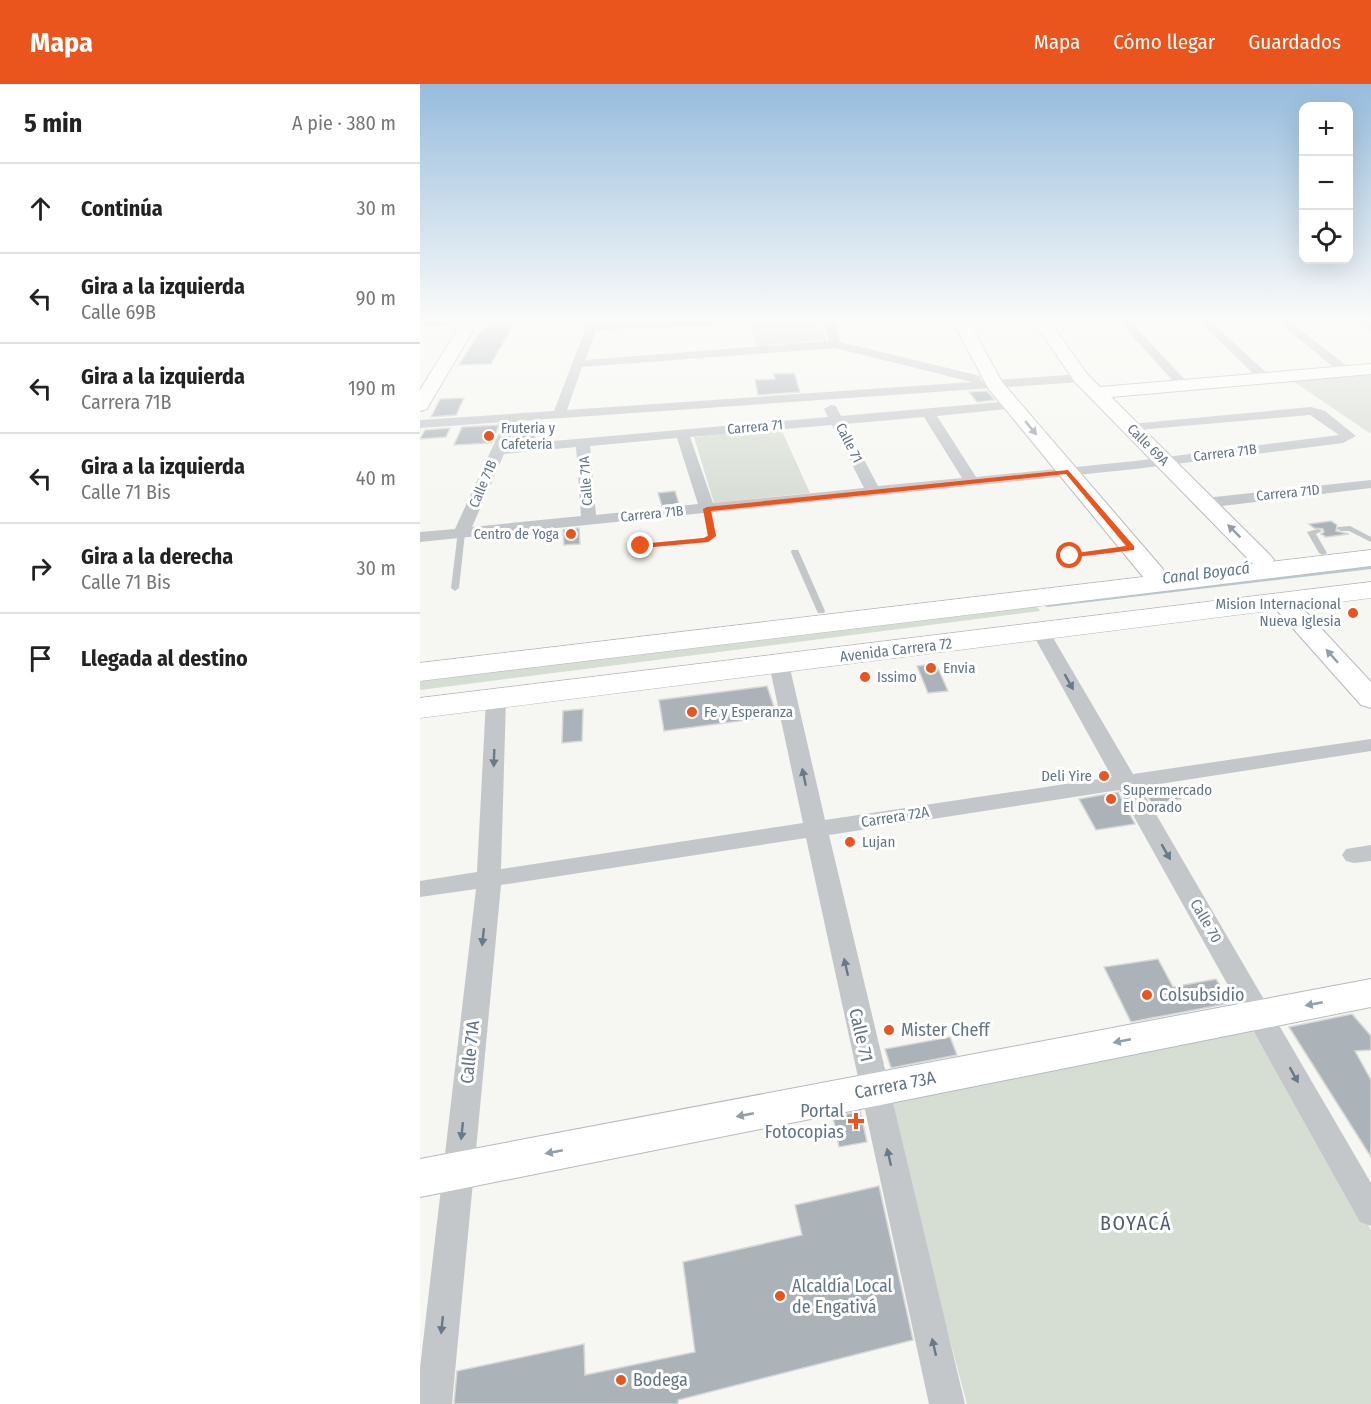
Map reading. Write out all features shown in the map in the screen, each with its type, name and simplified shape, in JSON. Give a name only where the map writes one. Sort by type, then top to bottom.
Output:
[{"type":"highway","points":[[424,674],[500,649],[1262,560],[1321,542],[1371,547]]},
{"type":"highway","points":[[424,674],[780,628],[1371,558]]},
{"type":"highway","points":[[1121,587],[1153,573]]},
{"type":"highway","name":"Avenida Carrera 72","points":[[424,674],[565,677],[1371,578]]},
{"type":"highway","name":"Avenida Carrera 72","points":[[420,708],[1371,590]]},
{"type":"highway","points":[[1147,618],[1193,600]]},
{"type":"highway","points":[[709,625],[780,628]]},
{"type":"highway","points":[[666,679],[721,659]]},
{"type":"highway","points":[[565,677],[611,686]]},
{"type":"street","points":[[420,405],[433,384]]},
{"type":"street","points":[[559,414],[570,384]]},
{"type":"street","points":[[994,384],[1153,573]]},
{"type":"street","points":[[420,424],[1000,384]]},
{"type":"street","name":"Calle 69A","points":[[1087,384],[1262,560]]},
{"type":"street","points":[[1182,384],[1185,387]]},
{"type":"street","points":[[1097,393],[1219,384]]},
{"type":"street","name":"Calle 71","points":[[824,396],[873,491]]},
{"type":"street","name":"Carrera 71","points":[[498,450],[1012,405]]},
{"type":"street","points":[[928,412],[971,481]]},
{"type":"street","name":"Carrera 71B","points":[[420,537],[1068,472],[1343,439],[1349,436],[1315,412],[1131,428]]},
{"type":"street","name":"Calle 71B","points":[[461,533],[513,417]]},
{"type":"street","points":[[682,434],[707,509]]},
{"type":"street","name":"Calle 71A","points":[[583,442],[589,521]]},
{"type":"street","name":"Carrera 71D","points":[[1205,502],[1371,484]]},
{"type":"street","points":[[1283,602],[1371,699]]},
{"type":"street","name":"Calle 70","points":[[1040,631],[1371,1212]]},
{"type":"street","name":"Calle 71","points":[[779,664],[947,1404]]},
{"type":"street","name":"Calle 71A","points":[[434,1404],[439,1174],[489,879],[495,700]]},
{"type":"street","name":"Carrera 72A","points":[[420,889],[1371,745]]},
{"type":"street","name":"Carrera 73A","points":[[439,1174],[1371,993]]},
{"type":"lane","points":[[641,546],[706,540],[712,536],[707,509]]},
{"type":"lane","points":[[1341,529],[1350,528],[1371,540]]},
{"type":"lane","name":"Calle 71B","points":[[455,588],[461,533]]},
{"type":"lane","points":[[1070,556],[1131,548]]},
{"type":"lane","points":[[795,552],[821,611]]},
{"type":"shaded area","points":[[1297,384],[1371,384],[1371,434]]},
{"type":"shaded area","points":[[781,429],[810,493],[714,503],[694,437]]},
{"type":"shaded area","points":[[1034,602],[1040,611],[420,690],[420,678]]},
{"type":"shaded area","points":[[1252,1029],[1371,1230],[1371,1404],[967,1404],[884,1095]]},
{"type":"building","points":[[756,384],[797,384],[800,392],[758,395]]},
{"type":"building","points":[[987,391],[995,400],[977,402],[969,392]]},
{"type":"building","points":[[464,398],[456,415],[431,417],[440,399]]},
{"type":"building","points":[[499,425],[492,443],[454,445],[462,427]]},
{"type":"building","points":[[538,426],[534,440],[511,442],[517,428]]},
{"type":"building","points":[[450,428],[446,437],[420,439],[425,430]]},
{"type":"building","points":[[675,491],[679,504],[662,506],[658,493]]},
{"type":"building","points":[[1331,521],[1337,525],[1336,531],[1349,534],[1326,537],[1321,534],[1324,532],[1323,529],[1314,528],[1309,524]]},
{"type":"building","name":"Centro de Yoga","points":[[579,528],[580,544],[564,545],[563,530]]},
{"type":"building","points":[[936,664],[948,691],[928,693],[917,666]]},
{"type":"building","points":[[767,686],[777,716],[664,731],[659,700]]},
{"type":"building","points":[[583,709],[582,741],[562,743],[563,711]]},
{"type":"building","points":[[1172,786],[1181,799],[1152,804],[1144,790]]},
{"type":"building","points":[[1118,792],[1135,824],[1096,830],[1079,799]]},
{"type":"building","name":"Colsubsidio","points":[[1158,959],[1173,987],[1216,979],[1231,1003],[1131,1022],[1104,967]]},
{"type":"building","points":[[1352,1014],[1371,1036],[1371,1050],[1355,1051],[1371,1080],[1371,1157],[1289,1027]]},
{"type":"building","points":[[950,1037],[957,1055],[891,1068],[885,1049]]},
{"type":"building","points":[[860,1111],[867,1142],[839,1147],[833,1117]]},
{"type":"building","points":[[879,1186],[913,1340],[678,1400],[678,1404],[454,1404],[457,1371],[584,1344],[585,1375],[695,1352],[683,1262],[802,1235],[795,1205]]},
{"type":"waterway","name":"Canal Boyacá","points":[[1047,605],[1371,567]]},
{"type":"place","name":"Fruteria y Cafeteria","points":[[489,436]]},
{"type":"place","name":"Centro de Yoga","points":[[571,534]]},
{"type":"place","name":"Mision Internacional Nueva Iglesia","points":[[1353,613]]},
{"type":"place","name":"Envia","points":[[931,668]]},
{"type":"place","name":"Issimo","points":[[865,677]]},
{"type":"place","name":"Fe y Esperanza","points":[[692,712]]},
{"type":"place","name":"Deli Yire","points":[[1104,776]]},
{"type":"place","name":"Supermercado El Dorado","points":[[1111,799]]},
{"type":"place","name":"Lujan","points":[[850,842]]},
{"type":"place","name":"Colsubsidio","points":[[1147,995]]},
{"type":"place","name":"Mister Cheff","points":[[889,1030]]},
{"type":"place","name":"Portal Fotocopias","points":[[856,1121]]},
{"type":"place","name":"Alcaldía Local de Engativá","points":[[780,1296]]},
{"type":"place","name":"Bodega","points":[[621,1380]]},
{"type":"district","name":"BOYACÁ","points":[[1136,1223]]},
{"type":"route","points":[[641,546],[706,540],[712,536],[707,509],[1068,472],[1131,548],[1070,556]]}]
